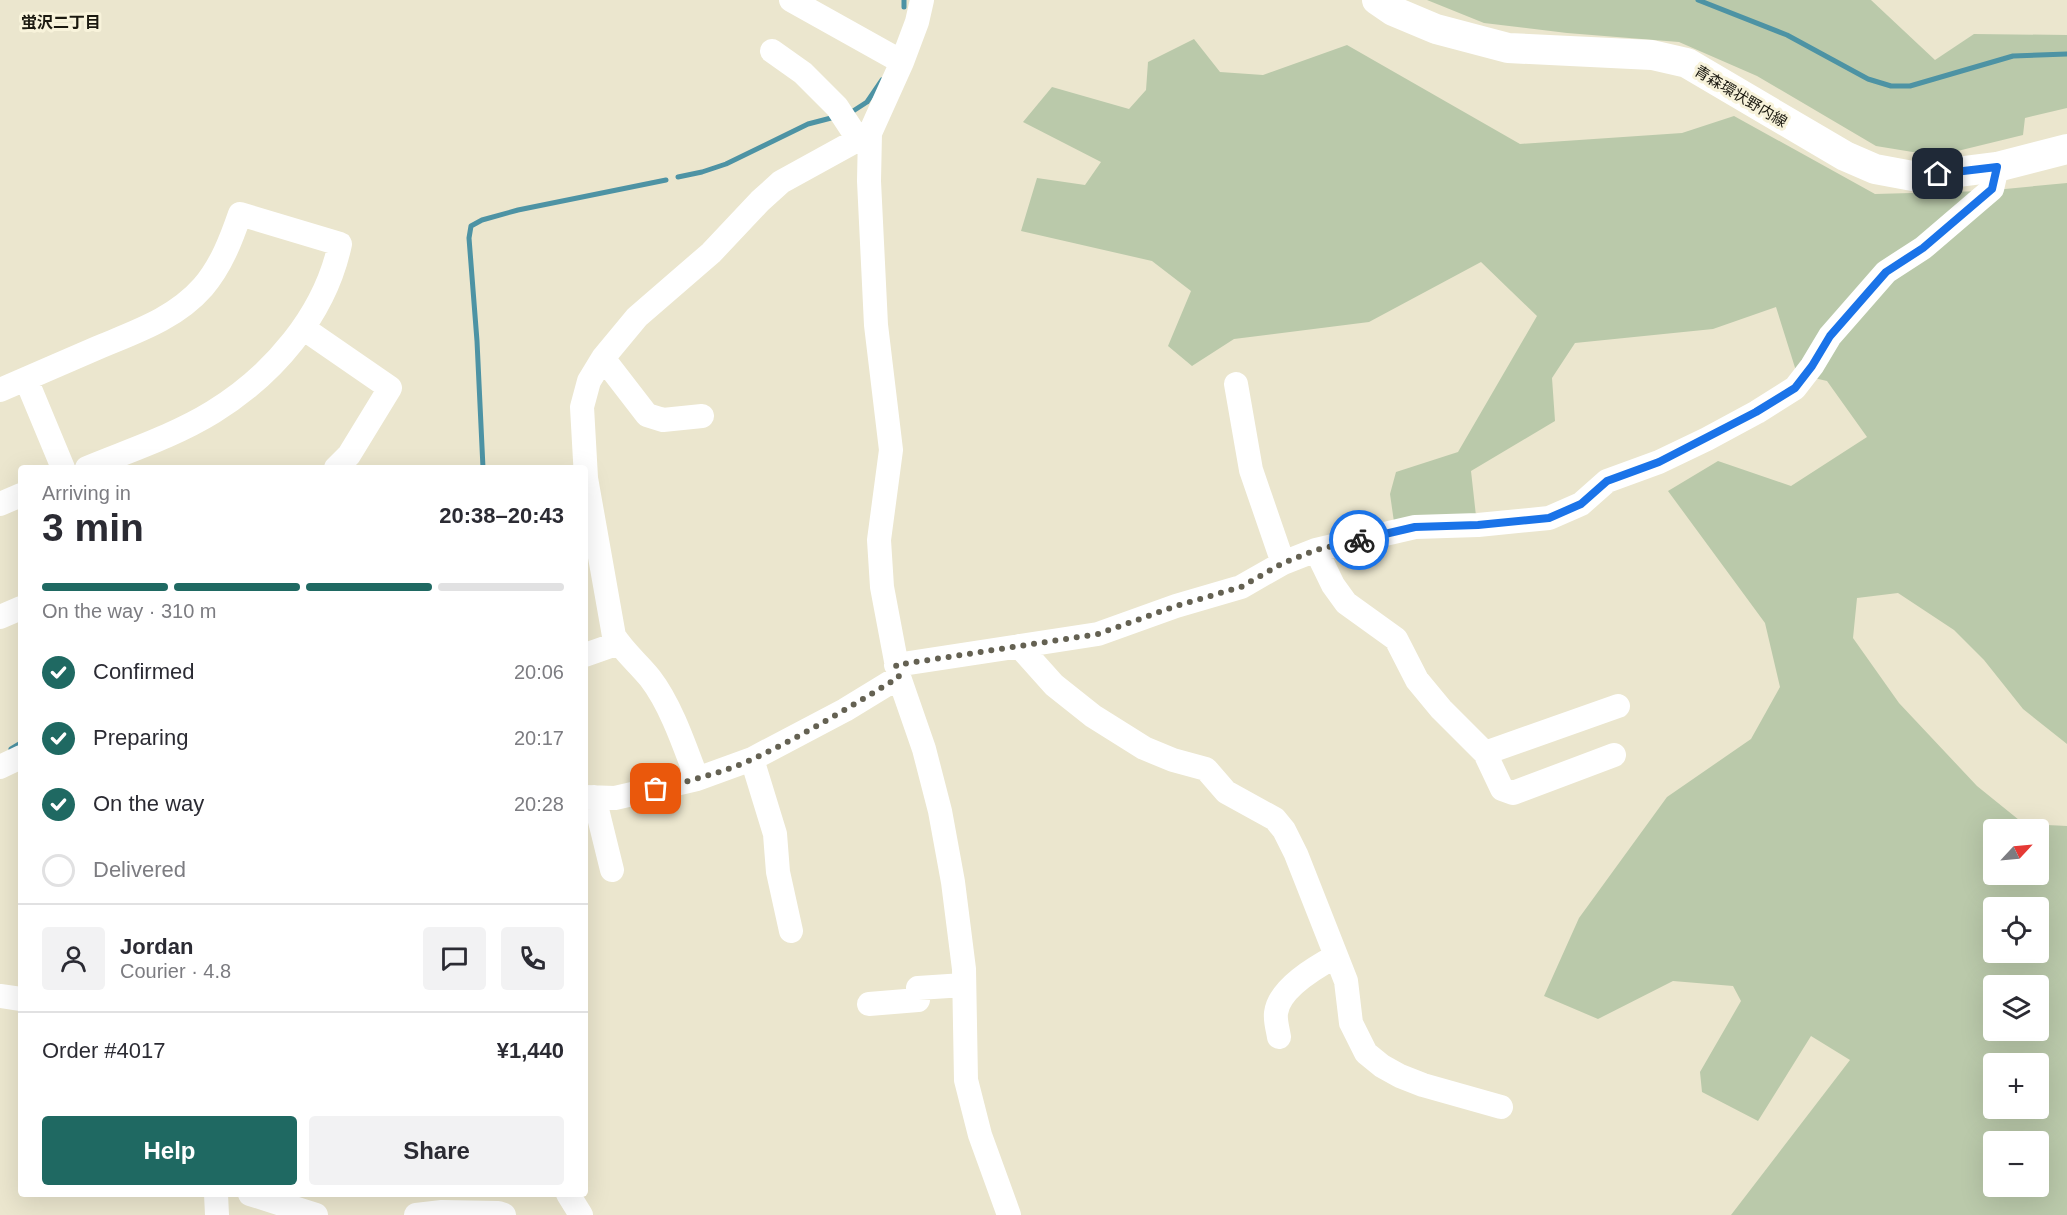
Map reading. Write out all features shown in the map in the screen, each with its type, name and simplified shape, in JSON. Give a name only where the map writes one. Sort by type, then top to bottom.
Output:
[{"type":"main road","name":"青森環状野内線","points":[[1377,0],[1393,11],[1436,29],[1508,48],[1652,55],[1687,63],[1845,156],[1875,169],[1918,177],[1997,167],[2067,149]]},
{"type":"street","points":[[791,0],[902,62]]},
{"type":"street","points":[[922,0],[917,22],[902,62],[864,136],[869,181],[876,325],[891,450],[879,540],[882,587],[898,671],[924,750],[940,811],[953,882],[964,985],[966,1080],[980,1135],[1009,1215]]},
{"type":"street","points":[[772,51],[803,73],[864,136]]},
{"type":"street","points":[[585,465],[582,407],[589,381],[603,358],[637,317],[711,253],[781,182],[864,136]]},
{"type":"street","points":[[612,870],[589,797],[615,798],[697,779],[752,759],[845,710],[898,671],[1019,646],[1098,634],[1176,606],[1241,587],[1283,563],[1316,550],[1415,527],[1478,525],[1549,518],[1581,504],[1607,481],[1659,462],[1756,412],[1795,388],[1812,366],[1830,336],[1886,272],[1923,248],[1992,189],[1997,167]]},
{"type":"street","points":[[0,390],[154,324],[182,307],[204,286],[220,263],[231,241],[240,214],[340,244],[335,267],[303,328],[261,376],[212,413],[94,465]]},
{"type":"street","points":[[303,328],[390,388],[349,455],[339,465]]},
{"type":"street","points":[[603,358],[647,415],[663,420],[702,416]]},
{"type":"street","points":[[26,379],[62,465]]},
{"type":"street","points":[[1236,384],[1251,470],[1283,563]]},
{"type":"street","points":[[0,504],[18,496]]},
{"type":"street","points":[[588,501],[592,547],[614,636],[624,652],[651,679],[678,726],[697,779]]},
{"type":"street","points":[[1316,550],[1333,585],[1346,603],[1396,639],[1417,680],[1441,709],[1485,753],[1502,789],[1513,794],[1614,755]]},
{"type":"street","points":[[0,617],[18,609]]},
{"type":"street","points":[[588,654],[619,643]]},
{"type":"street","points":[[1019,646],[1054,685],[1093,716],[1144,748],[1173,760],[1206,769],[1226,792],[1275,819],[1284,830],[1296,854],[1346,981],[1351,1023],[1366,1053],[1382,1066],[1400,1076],[1501,1107]]},
{"type":"street","points":[[1485,753],[1618,706]]},
{"type":"street","points":[[0,767],[18,758]]},
{"type":"street","points":[[752,759],[775,834],[778,872],[791,931]]},
{"type":"street","points":[[1279,1037],[1276,1012],[1285,994],[1315,967],[1336,956]]},
{"type":"street","points":[[869,1004],[918,1000],[918,988],[964,985]]},
{"type":"street","points":[[0,996],[18,999]]},
{"type":"street","points":[[216,1197],[218,1215]]},
{"type":"street","points":[[259,1197],[316,1215]]},
{"type":"street","points":[[570,1197],[581,1215]]},
{"type":"street","points":[[416,1215],[442,1212],[504,1215]]},
{"type":"green space","points":[[1427,0],[1871,0],[1935,60],[1974,34],[2067,35],[2067,108],[2025,118],[2023,135],[1937,156],[1876,146],[1757,76],[1679,42],[1567,33],[1484,23]]},
{"type":"green space","points":[[1194,39],[1220,72],[1263,75],[1347,45],[1520,144],[1682,133],[1734,116],[1875,194],[1984,191],[2067,183],[2067,744],[2023,709],[1984,660],[1954,630],[1898,593],[1857,598],[1853,638],[1899,703],[1977,786],[2018,819],[1983,819],[1983,885],[2049,885],[2049,825],[2067,826],[2067,1215],[1731,1215],[1850,1060],[1811,1036],[1758,1121],[1702,1092],[1700,1072],[1741,1001],[1733,986],[1673,981],[1598,1019],[1544,996],[1579,918],[1667,797],[1751,739],[1780,687],[1765,623],[1668,491],[1718,461],[1791,486],[1867,437],[1827,381],[1797,374],[1776,307],[1713,329],[1575,343],[1552,378],[1555,421],[1471,471],[1476,516],[1394,522],[1390,494],[1396,472],[1458,452],[1537,316],[1481,262],[1369,322],[1234,339],[1192,366],[1168,346],[1191,291],[1152,261],[1021,231],[1037,178],[1085,185],[1101,162],[1023,122],[1052,87],[1129,109],[1146,90],[1148,62]]},
{"type":"waterway","points":[[904,0],[904,7]]},
{"type":"waterway","points":[[1698,0],[1787,35],[1868,79],[1891,86],[1910,86],[2013,56],[2067,54]]},
{"type":"waterway","points":[[850,113],[867,102],[882,80]]},
{"type":"waterway","points":[[678,177],[726,164],[808,124],[835,117]]},
{"type":"waterway","points":[[483,465],[469,238],[471,226],[482,220],[518,210],[666,180]]},
{"type":"waterway","points":[[11,749],[18,745]]},
{"type":"way so far","points":[[656,789],[697,779],[752,759],[845,710],[899,677],[896,665],[1098,634],[1176,606],[1241,587],[1283,563],[1316,550],[1359,540]]},
{"type":"district","name":"蛍沢二丁目","points":[[61,22]]},
{"type":"route","points":[[1359,540],[1415,527],[1478,525],[1549,518],[1581,504],[1607,481],[1659,462],[1756,412],[1795,388],[1812,366],[1830,336],[1886,272],[1923,248],[1992,189],[1997,167],[1938,174]]}]
